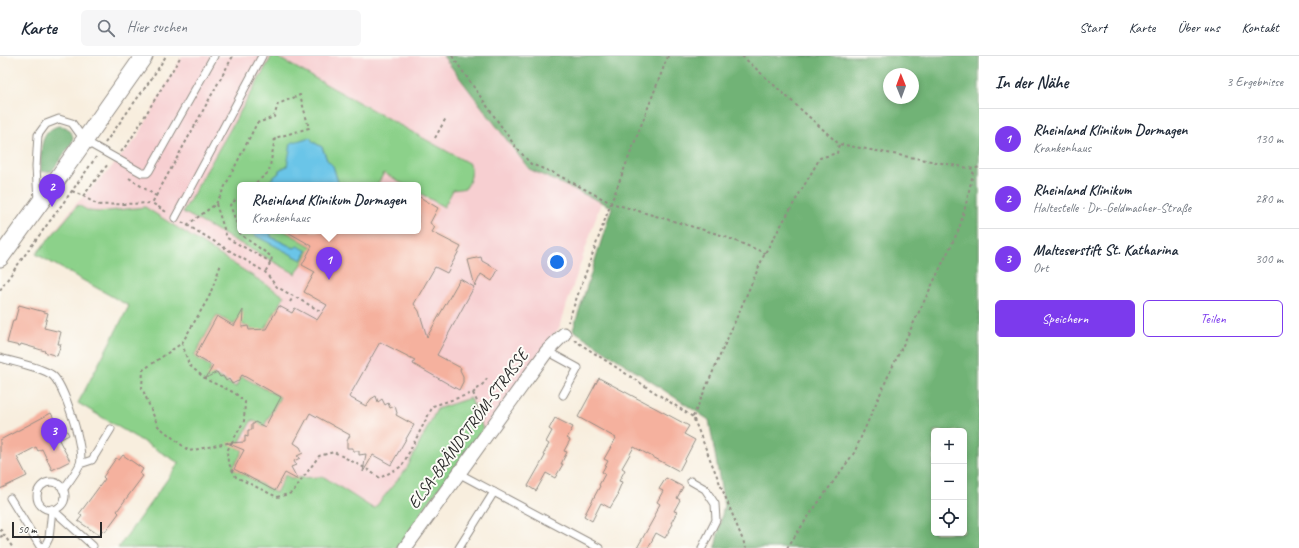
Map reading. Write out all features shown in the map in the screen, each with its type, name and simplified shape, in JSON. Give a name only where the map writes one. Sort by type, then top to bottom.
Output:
[{"type":"street","points":[[0,258],[85,141],[144,56]]},
{"type":"street","name":"ELSA-BRÄNDSTRÖM-STRASSE","points":[[405,548],[547,351],[564,334]]},
{"type":"lane","points":[[38,206],[36,167],[38,136],[46,124],[59,119],[72,122],[85,141],[142,173],[146,173],[149,171],[214,56]]},
{"type":"lane","points":[[175,218],[262,56]]},
{"type":"lane","points":[[547,351],[578,368],[563,395]]},
{"type":"lane","points":[[0,358],[42,370],[53,376],[60,386],[81,450],[80,464],[63,490]]},
{"type":"lane","points":[[80,464],[92,460],[111,429]]},
{"type":"lane","points":[[458,473],[598,548]]},
{"type":"lane","points":[[690,481],[705,489],[715,504],[716,520],[702,548]]},
{"type":"lane","points":[[49,482],[58,483],[63,490],[64,498],[60,506],[52,509],[44,508],[38,502],[37,493],[41,485],[49,482]]},
{"type":"lane","points":[[459,548],[494,492]]},
{"type":"lane","points":[[10,498],[43,548],[49,538],[52,509]]},
{"type":"lane","points":[[52,509],[93,546]]},
{"type":"path","points":[[0,290],[26,252],[72,192],[166,56]]},
{"type":"path","points":[[83,196],[108,164],[116,158],[131,139],[181,56]]},
{"type":"path","points":[[152,203],[233,56]]},
{"type":"path","points":[[452,56],[516,146],[531,164],[554,174],[611,204],[721,235],[765,253]]},
{"type":"path","points":[[668,56],[611,204],[564,334],[693,417],[746,548]]},
{"type":"path","points":[[742,56],[839,144],[974,169],[979,167]]},
{"type":"path","points":[[187,226],[216,204],[257,123],[274,117],[278,104],[300,95],[309,128],[275,138],[269,172],[257,182]]},
{"type":"path","points":[[435,138],[446,118]]},
{"type":"path","points":[[693,417],[765,253],[820,158],[838,153],[839,144]]},
{"type":"path","points":[[787,548],[854,453],[889,374],[959,229],[974,169]]},
{"type":"path","points":[[126,176],[156,196]]},
{"type":"path","points":[[72,192],[83,196],[98,205],[152,203],[187,226],[265,272],[277,287],[322,312]]},
{"type":"path","points":[[237,199],[230,205],[237,224]]},
{"type":"path","points":[[216,204],[227,238],[271,262]]},
{"type":"path","points":[[241,234],[272,257],[271,262],[265,272]]},
{"type":"path","points":[[222,264],[209,297],[182,343],[143,370],[142,388],[158,426],[189,451],[232,442]]},
{"type":"path","points":[[290,302],[294,296]]},
{"type":"path","points":[[182,343],[189,365],[207,380],[235,393],[245,402],[244,421],[227,451],[228,462],[236,477],[277,498],[292,493],[318,456],[334,452],[365,468],[380,478],[402,466],[433,406],[473,394],[485,382],[488,376]]},
{"type":"path","points":[[473,394],[490,429]]},
{"type":"path","points":[[0,529],[12,548]]},
{"type":"path","points":[[0,537],[4,535]]},
{"type":"shaded area","points":[[182,56],[443,56],[529,169],[601,202],[559,328],[491,419],[399,548],[334,548],[78,403],[129,306],[36,254],[75,205],[137,138]]},
{"type":"green space","points":[[272,56],[275,56],[470,164],[471,176],[466,188],[453,190],[444,207],[421,194],[421,182],[400,182],[384,173],[379,182],[338,182],[333,166],[327,160],[322,147],[313,142],[287,166],[279,170],[279,173],[268,182],[237,182],[237,234],[255,234],[302,260],[307,251],[294,248],[271,237],[270,234],[290,234],[312,247],[296,274],[183,212]]},
{"type":"green space","points":[[443,56],[979,56],[979,548],[715,548],[724,505],[709,420],[573,330],[612,207],[529,169]]},
{"type":"green space","points":[[58,126],[66,127],[71,132],[73,137],[71,144],[52,171],[41,172],[41,152],[44,139],[47,133]]},
{"type":"green space","points":[[78,205],[89,211],[99,212],[145,207],[284,296],[262,335],[236,321],[234,325],[217,315],[194,356],[211,367],[209,372],[236,387],[241,376],[280,397],[264,426],[252,420],[237,447],[243,451],[233,468],[276,493],[285,475],[291,478],[324,477],[374,509],[407,468],[437,409],[470,398],[483,429],[426,506],[398,548],[118,548],[179,463],[78,403],[129,306],[36,254]]},
{"type":"water","points":[[310,137],[313,142],[322,147],[327,160],[333,166],[338,182],[268,182],[279,173],[279,170],[287,166],[291,143]]},
{"type":"water","points":[[270,234],[271,237],[294,248],[298,246],[307,251],[302,260],[254,235]]},
{"type":"building","points":[[421,198],[438,208],[430,223],[435,227],[432,232],[461,247],[447,273],[435,267],[414,304],[419,311],[427,337],[460,279],[474,287],[437,355],[461,368],[460,370],[463,376],[463,382],[459,390],[413,364],[415,360],[380,342],[349,397],[366,406],[371,399],[376,396],[378,402],[382,399],[385,405],[388,403],[390,408],[395,406],[397,413],[396,415],[414,425],[391,465],[373,455],[363,472],[366,454],[359,455],[359,451],[353,451],[353,448],[347,448],[347,441],[350,435],[310,413],[294,443],[300,447],[303,453],[297,456],[300,458],[294,461],[296,465],[291,467],[298,480],[285,473],[275,491],[234,469],[244,450],[227,443],[245,442],[245,436],[248,437],[248,430],[252,430],[252,424],[255,422],[265,427],[281,397],[242,375],[238,381],[232,384],[229,379],[226,381],[223,376],[220,377],[217,372],[206,378],[213,366],[195,356],[217,316],[234,326],[243,310],[242,327],[248,326],[249,330],[266,329],[279,306],[292,313],[295,308],[317,320],[327,305],[304,292],[315,272],[302,265],[312,246],[291,234],[421,234]]},
{"type":"building","points":[[481,257],[482,261],[498,270],[492,281],[481,274],[475,286],[468,260]]},
{"type":"building","points":[[19,305],[48,313],[44,328],[61,332],[58,344],[61,344],[57,356],[21,344],[20,346],[7,343],[13,320],[15,320]]},
{"type":"building","points":[[599,378],[689,426],[684,434],[695,440],[679,471],[634,447],[622,468],[625,470],[619,481],[622,482],[617,494],[618,495],[610,508],[601,503],[592,521],[584,516],[605,474],[602,472],[608,461],[604,459],[616,438],[578,417]]},
{"type":"building","points":[[51,413],[58,426],[63,423],[69,435],[59,440],[70,461],[52,470],[42,449],[38,451],[36,447],[17,457],[27,476],[0,489],[0,440]]},
{"type":"building","points":[[555,418],[573,427],[567,438],[570,440],[564,451],[567,452],[561,464],[563,464],[555,478],[546,473],[536,491],[528,486],[545,456],[543,455],[549,444],[546,442],[552,431],[549,429]]},
{"type":"building","points":[[123,455],[143,469],[140,474],[143,476],[117,511],[119,513],[105,532],[102,530],[99,535],[78,521],[82,516],[79,514],[105,479],[103,477],[116,458],[119,460]]},
{"type":"building","points":[[666,478],[683,487],[677,498],[680,500],[674,511],[677,512],[671,523],[673,524],[665,538],[656,533],[648,548],[637,548],[660,504],[657,502],[663,491],[659,489]]},
{"type":"place","name":"Rheinland Klinikum","points":[[52,207]]},
{"type":"place","name":"Rheinland Klinikum Dormagen","points":[[329,280]]},
{"type":"place","name":"Malteserstift St. Katharina","points":[[54,451]]}]
